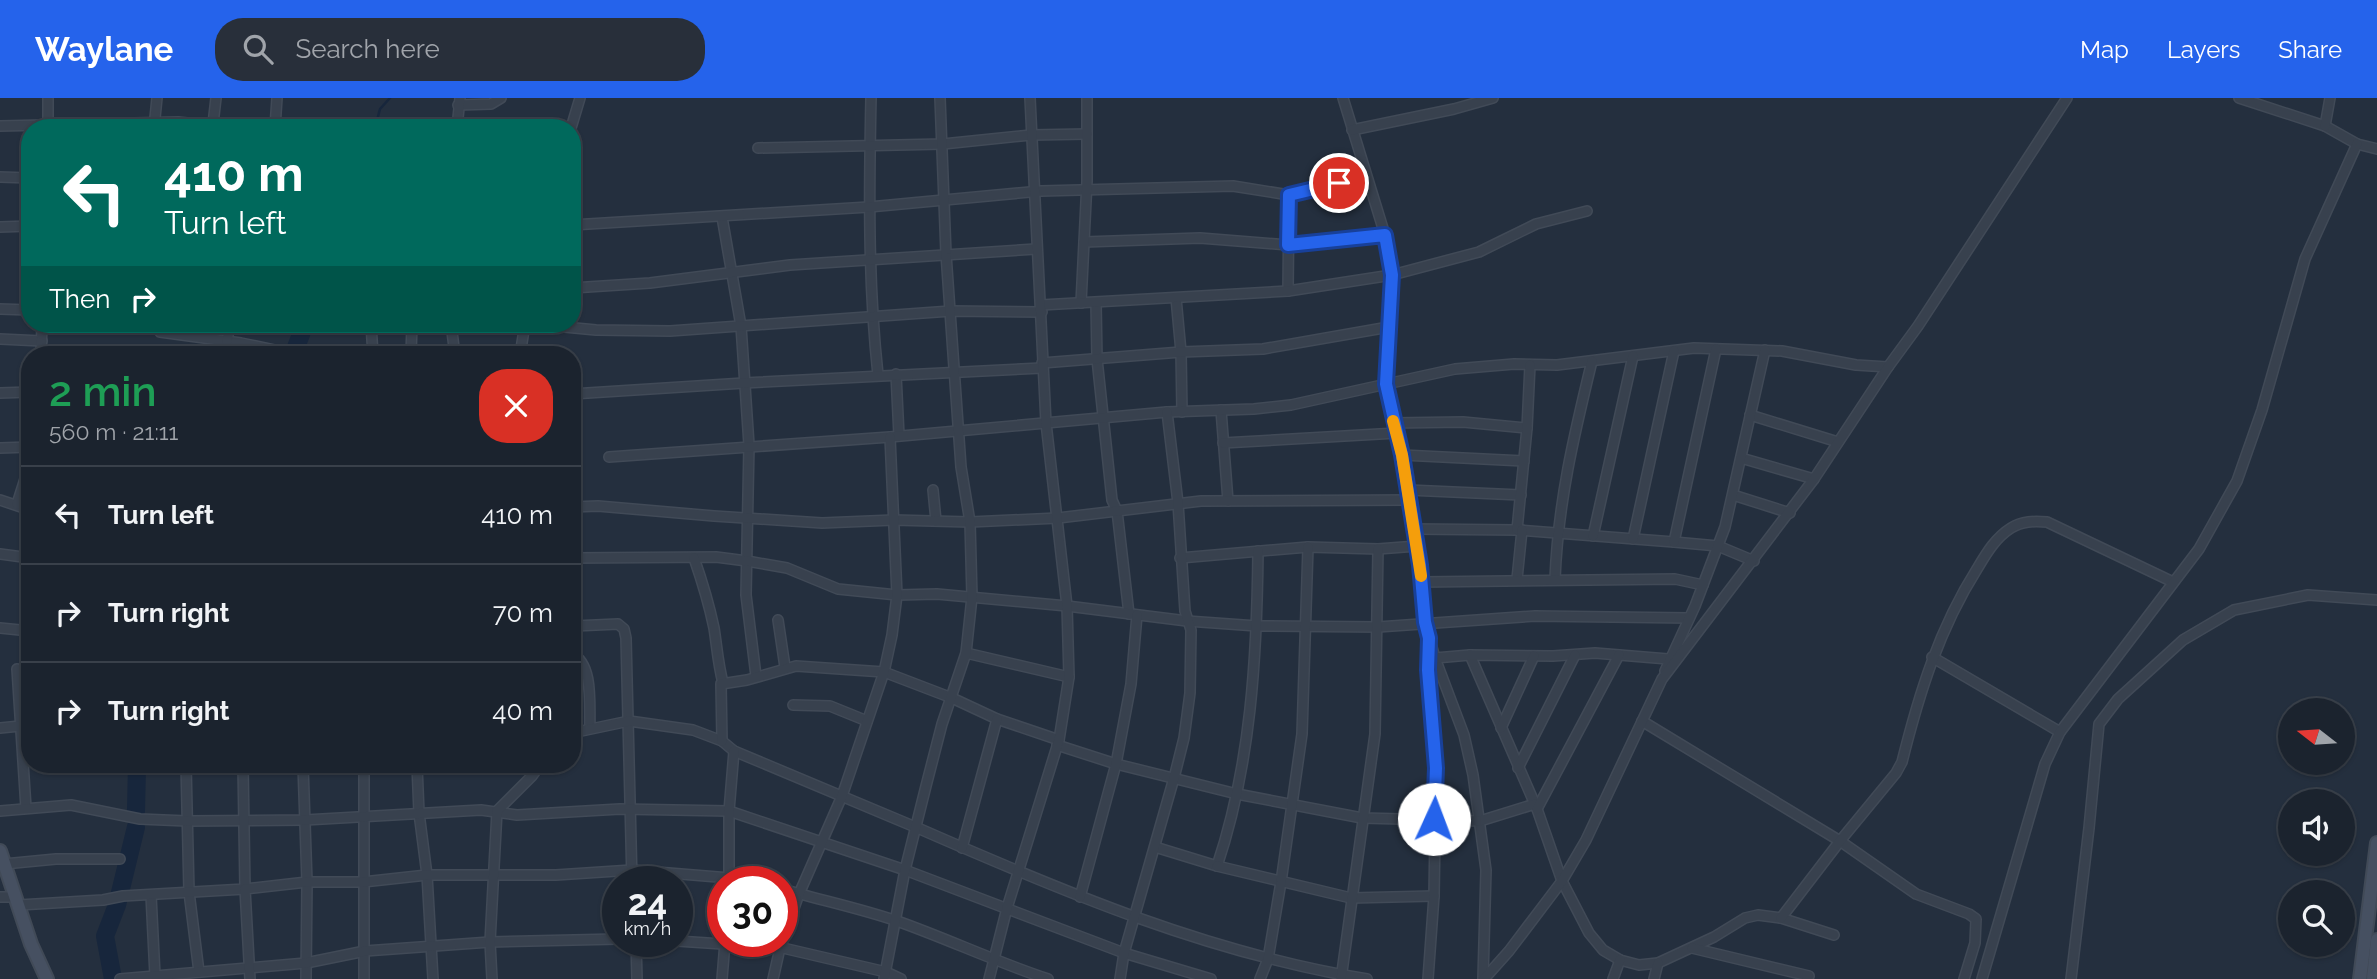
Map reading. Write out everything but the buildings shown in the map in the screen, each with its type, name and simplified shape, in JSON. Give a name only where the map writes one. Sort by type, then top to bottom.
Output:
[{"type":"main road","points":[[2360,979],[2377,843]]},
{"type":"main road","points":[[2,857],[31,944],[47,979]]},
{"type":"main road","points":[[2373,979],[2377,940]]},
{"type":"street","points":[[48,98],[48,119]]},
{"type":"street","points":[[155,119],[157,98]]},
{"type":"street","points":[[214,119],[216,98]]},
{"type":"street","points":[[276,119],[277,98]]},
{"type":"street","points":[[458,119],[459,101],[491,104],[500,98]]},
{"type":"street","points":[[574,119],[580,98]]},
{"type":"street","points":[[870,98],[870,260],[878,375]]},
{"type":"street","points":[[885,976],[905,870],[942,724],[966,653],[972,597],[970,522],[961,467],[946,254],[940,98]]},
{"type":"street","points":[[989,979],[1007,908],[1058,743],[1069,677],[1067,606],[1042,365],[1042,308],[1036,249],[1030,98]]},
{"type":"street","points":[[1082,303],[1087,98]]},
{"type":"street","points":[[1343,98],[1385,235],[1392,275],[1386,384],[1409,495],[1425,622],[1435,658],[1464,735],[1474,775],[1486,870],[1483,979]]},
{"type":"street","points":[[1352,130],[1493,98]]},
{"type":"street","points":[[1662,679],[1814,479],[1888,367],[1919,326],[2067,98]]},
{"type":"street","points":[[2239,98],[2325,126],[2357,144],[2377,149]]},
{"type":"street","points":[[2325,126],[2330,98]]},
{"type":"street","points":[[0,126],[21,126]]},
{"type":"street","points":[[758,148],[943,144],[1031,135],[1087,134]]},
{"type":"street","points":[[1982,979],[2045,764],[2060,732],[2199,549],[2237,481],[2262,410],[2305,259],[2357,144]]},
{"type":"street","points":[[0,177],[21,178]]},
{"type":"street","points":[[581,225],[869,207],[1086,189],[1233,186],[1289,195],[1339,183]]},
{"type":"street","points":[[1288,291],[1289,195]]},
{"type":"street","points":[[581,327],[670,331],[1288,291],[1392,275],[1479,252],[1536,224],[1587,211]]},
{"type":"street","points":[[722,217],[741,326],[749,445],[747,603],[756,676]]},
{"type":"street","points":[[0,227],[21,226]]},
{"type":"street","points":[[1084,242],[1200,238],[1288,245],[1385,235]]},
{"type":"street","points":[[581,287],[650,283],[789,265],[1036,249]]},
{"type":"street","points":[[1176,298],[1181,352],[1182,411]]},
{"type":"street","points":[[1080,897],[1116,764],[1131,684],[1133,615],[1117,511],[1112,500],[1097,359],[1096,303]]},
{"type":"street","points":[[0,309],[21,310]]},
{"type":"street","points":[[581,393],[954,372],[1181,352],[1263,349],[1389,327]]},
{"type":"street","points":[[42,333],[42,346]]},
{"type":"street","points":[[167,333],[253,346]]},
{"type":"street","points":[[227,341],[228,333]]},
{"type":"street","points":[[0,339],[42,341]]},
{"type":"street","points":[[609,457],[1167,412],[1291,405],[1455,369],[1506,364],[1557,365],[1694,348],[1765,350],[1888,367]]},
{"type":"street","points":[[1674,542],[1716,349]]},
{"type":"street","points":[[1483,979],[1509,951],[1562,881],[1586,840],[1662,679],[1668,659],[1689,618],[1718,546],[1765,350]]},
{"type":"street","points":[[1633,539],[1674,351]]},
{"type":"street","points":[[1593,536],[1633,356]]},
{"type":"street","points":[[1555,579],[1557,533],[1567,463],[1592,360]]},
{"type":"street","points":[[1517,579],[1530,365]]},
{"type":"street","points":[[798,897],[842,796],[884,672],[892,635],[897,595],[894,520],[896,374]]},
{"type":"street","points":[[0,393],[21,392]]},
{"type":"street","points":[[1221,410],[1228,500]]},
{"type":"street","points":[[1120,979],[1124,953],[1184,738],[1190,693],[1191,630],[1187,621],[1180,558],[1178,503],[1167,412]]},
{"type":"street","points":[[1750,415],[1838,442]]},
{"type":"street","points":[[1393,423],[1462,422],[1527,428]]},
{"type":"street","points":[[1223,443],[1397,433]]},
{"type":"street","points":[[0,448],[21,447]]},
{"type":"street","points":[[1402,455],[1524,461]]},
{"type":"street","points":[[1741,458],[1814,479]]},
{"type":"street","points":[[17,504],[21,491]]},
{"type":"street","points":[[933,491],[936,521]]},
{"type":"street","points":[[581,507],[822,523],[894,520],[970,522],[1058,518],[1178,503],[1228,500],[1521,495]]},
{"type":"street","points":[[1732,495],[1790,513]]},
{"type":"street","points":[[0,499],[21,506]]},
{"type":"street","points":[[1781,918],[1896,773],[1902,762],[1932,657],[1956,602],[1994,542],[2011,528],[2029,521],[2046,523],[2173,582]]},
{"type":"street","points":[[1414,529],[1520,530],[1718,546],[1754,561]]},
{"type":"street","points":[[1180,558],[1308,547],[1378,549],[1416,546]]},
{"type":"street","points":[[1260,979],[1268,958],[1302,734],[1308,547]]},
{"type":"street","points":[[1341,977],[1375,734],[1378,549]]},
{"type":"street","points":[[1217,866],[1237,794],[1252,692],[1257,626],[1258,551]]},
{"type":"street","points":[[0,554],[21,557]]},
{"type":"street","points":[[581,558],[747,561],[787,568],[838,589],[897,595],[972,597],[1187,621],[1257,626],[1378,627],[1535,616],[1689,618]]},
{"type":"street","points":[[694,558],[707,596],[715,631],[717,663],[723,683],[720,689],[722,741]]},
{"type":"street","points":[[1422,582],[1675,579],[1703,585]]},
{"type":"street","points":[[2071,979],[2099,724],[2112,707],[2183,640],[2234,610],[2308,595],[2377,600]]},
{"type":"street","points":[[778,620],[785,667]]},
{"type":"street","points":[[581,626],[618,624],[624,629],[626,638],[632,866]]},
{"type":"street","points":[[0,628],[21,630]]},
{"type":"street","points":[[1428,979],[1434,896],[1436,768],[1428,670],[1429,638]]},
{"type":"street","points":[[966,653],[1069,677]]},
{"type":"street","points":[[1435,658],[1575,654],[1668,659]]},
{"type":"street","points":[[1518,768],[1575,654]]},
{"type":"street","points":[[1470,655],[1536,807],[1562,881],[1589,933],[1603,950],[1620,960],[1639,965],[1658,963],[1692,948],[1745,918],[1758,915],[1781,918],[1834,935]]},
{"type":"street","points":[[723,683],[747,680],[796,666],[884,672],[1116,764],[1237,794],[1362,818],[1480,821],[1536,807],[1619,655]]},
{"type":"street","points":[[1501,728],[1534,656]]},
{"type":"street","points":[[1932,657],[2060,732]]},
{"type":"street","points":[[581,660],[588,683],[590,727]]},
{"type":"street","points":[[17,669],[21,749]]},
{"type":"street","points":[[793,705],[830,706],[867,721]]},
{"type":"street","points":[[962,848],[997,719]]},
{"type":"street","points":[[581,730],[629,721],[693,730],[722,741],[734,751],[1019,873],[1135,918],[1268,958],[1341,977],[1367,979]]},
{"type":"street","points":[[1642,721],[1840,841],[1916,894],[1976,919],[1975,943],[1964,979]]},
{"type":"street","points":[[0,729],[19,726]]},
{"type":"street","points":[[730,866],[729,811],[734,751]]},
{"type":"street","points":[[23,773],[26,808]]},
{"type":"street","points":[[186,773],[189,892],[199,972]]},
{"type":"street","points":[[243,773],[250,979]]},
{"type":"street","points":[[303,773],[307,882],[306,979]]},
{"type":"street","points":[[363,773],[364,979]]},
{"type":"street","points":[[417,773],[419,813],[428,875],[433,979]]},
{"type":"street","points":[[492,979],[490,942],[497,811],[535,773]]},
{"type":"street","points":[[0,811],[71,805],[140,819],[187,821],[305,820],[481,810],[517,815],[631,809],[729,811],[905,870],[1124,953],[1211,979]]},
{"type":"street","points":[[1155,847],[1217,866],[1351,898],[1434,896]]},
{"type":"street","points":[[2,857],[120,859]]},
{"type":"street","points":[[0,897],[18,901],[103,901],[123,896],[245,889],[307,882],[363,882],[428,875],[556,875],[602,872]]},
{"type":"street","points":[[799,894],[895,920],[995,961],[1048,979]]},
{"type":"street","points":[[150,895],[155,976]]},
{"type":"street","points":[[120,979],[186,976],[199,972],[306,963],[365,951],[490,942],[602,939]]},
{"type":"street","points":[[1692,948],[1808,976]]},
{"type":"street","points":[[798,953],[901,979]]},
{"type":"street","points":[[636,957],[637,979]]},
{"type":"street","points":[[722,979],[724,957]]},
{"type":"street","points":[[773,979],[778,957]]},
{"type":"street","points":[[1613,979],[1620,960]]},
{"type":"street","points":[[1654,979],[1658,963]]},
{"type":"waterway","points":[[377,119],[380,109],[390,98]]},
{"type":"waterway","points":[[296,346],[302,333]]},
{"type":"waterway","points":[[136,811],[137,773]]},
{"type":"waterway","points":[[113,979],[105,936],[117,905],[136,827]]},
{"type":"slow traffic","points":[[1393,421],[1402,455],[1421,576]]},
{"type":"route","points":[[1339,183],[1289,195],[1288,245],[1385,235],[1392,275],[1386,384],[1402,455],[1429,638],[1428,670],[1436,768],[1434,819]]}]
